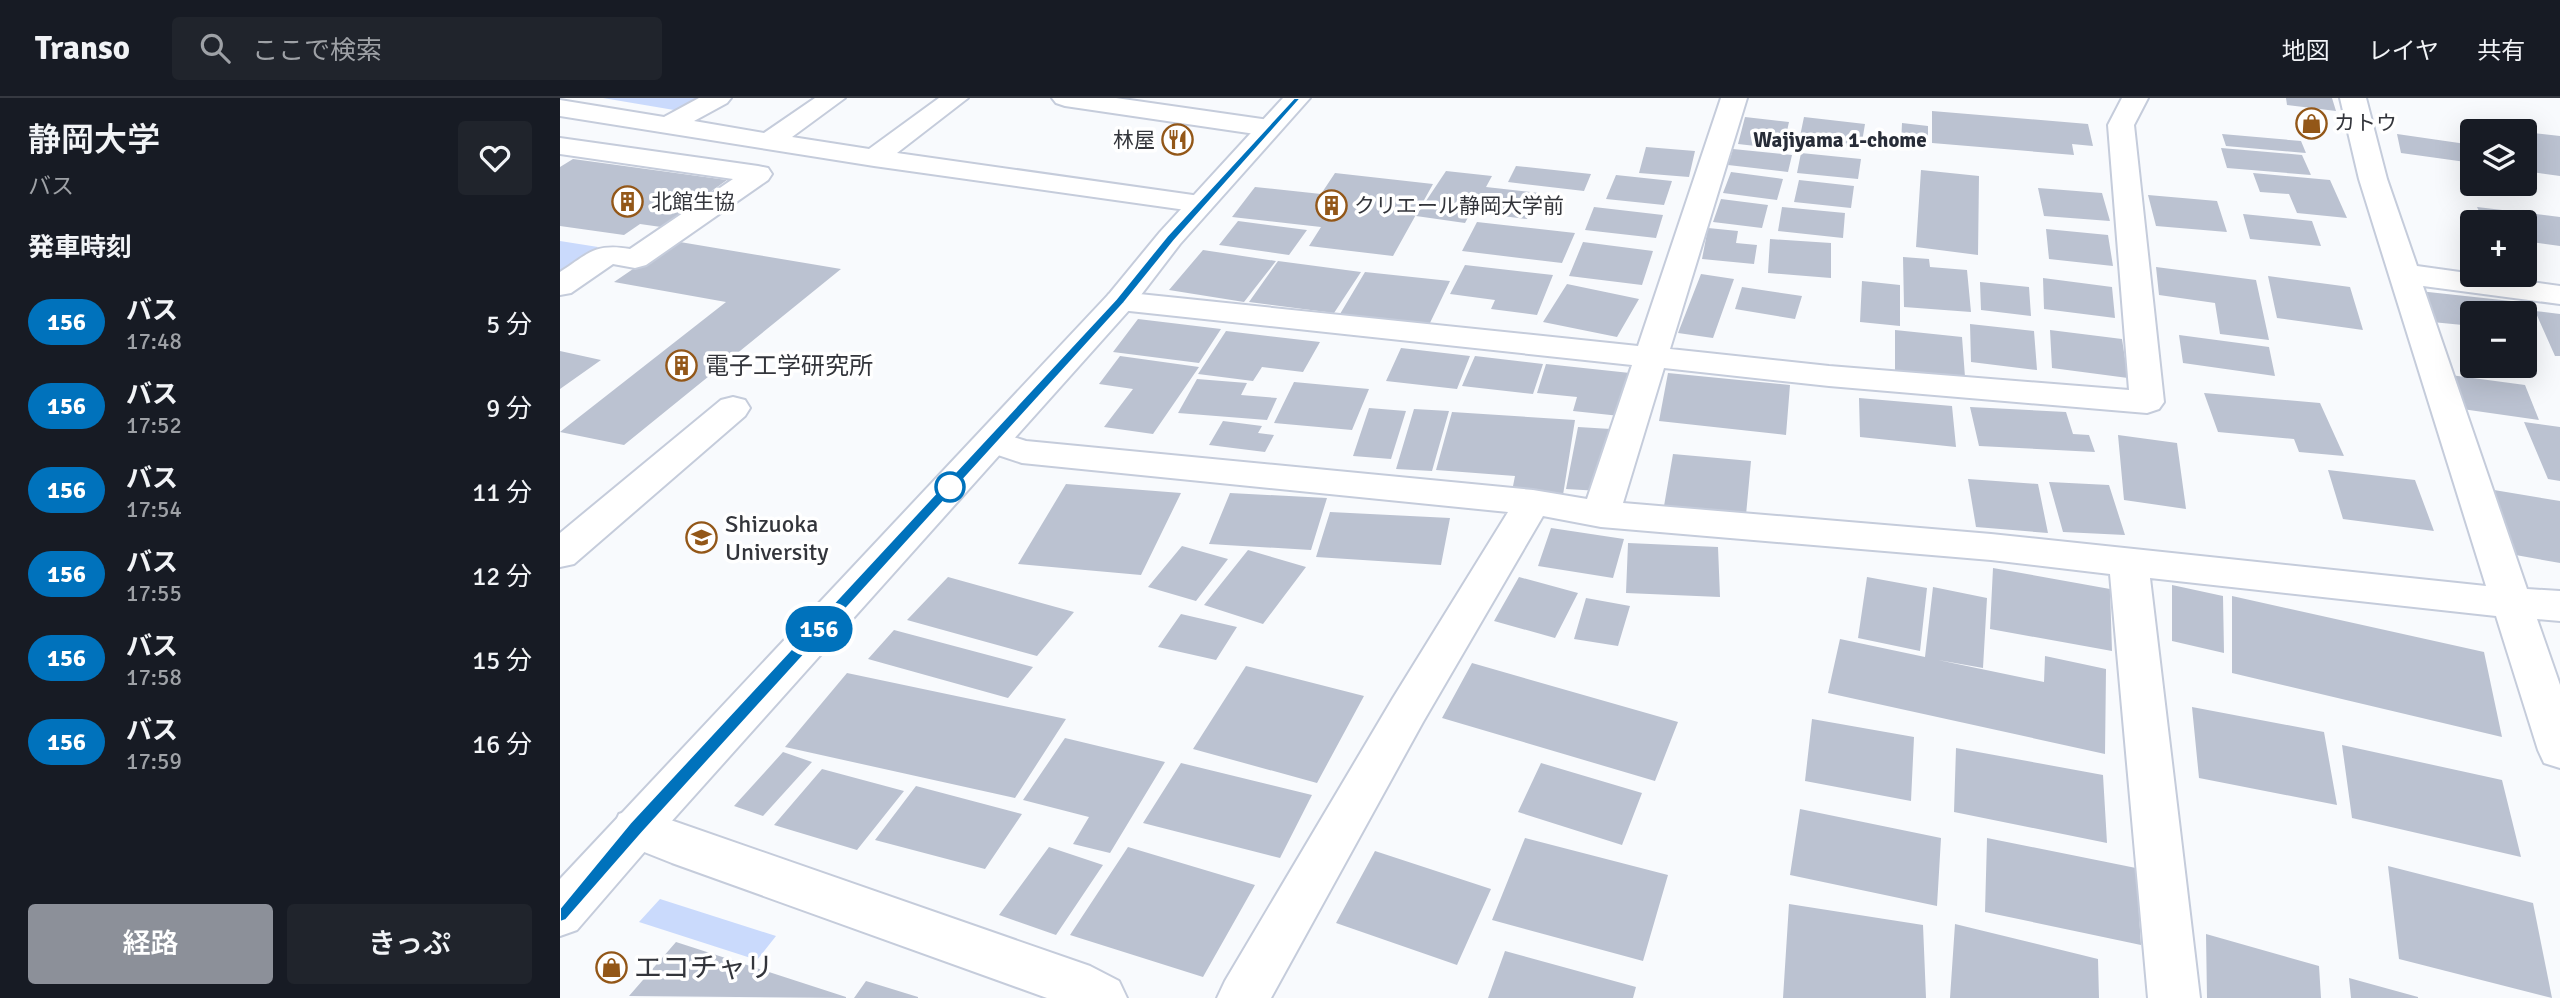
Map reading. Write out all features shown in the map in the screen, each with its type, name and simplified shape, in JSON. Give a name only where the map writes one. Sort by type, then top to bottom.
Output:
[{"type":"main road","points":[[666,126],[718,98]]},
{"type":"main road","points":[[769,141],[832,98]]},
{"type":"main road","points":[[874,158],[955,98]]},
{"type":"main road","points":[[1065,98],[1269,128]]},
{"type":"main road","points":[[560,914],[1120,301],[1200,204],[1297,98]]},
{"type":"main road","points":[[1601,514],[1734,98]]},
{"type":"main road","points":[[1120,301],[1829,376],[2147,402],[2121,125],[2135,98]]},
{"type":"main road","points":[[2353,98],[2373,179],[2560,750]]},
{"type":"main road","points":[[560,108],[874,158],[1200,204]]},
{"type":"main road","points":[[560,146],[758,174],[635,259],[608,254],[560,286]]},
{"type":"main road","points":[[2405,274],[2560,295]]},
{"type":"main road","points":[[560,554],[733,408]]},
{"type":"main road","points":[[992,441],[1023,452],[1533,502],[1601,514],[1991,547],[2510,603],[2560,606]]},
{"type":"main road","points":[[1243,998],[1408,710],[1533,502]]},
{"type":"main road","points":[[2129,563],[2174,998]]},
{"type":"main road","points":[[636,828],[1072,983],[1101,998]]},
{"type":"shaded area","points":[[603,98],[702,98],[680,111]]},
{"type":"shaded area","points":[[560,241],[598,247],[560,273]]},
{"type":"shaded area","points":[[660,899],[776,936],[757,960],[639,922]]},
{"type":"building","points":[[2286,98],[2332,98],[2336,111],[2287,105]]},
{"type":"building","points":[[1932,111],[2088,124],[2093,146],[2072,144],[2074,155],[1932,143]]},
{"type":"building","points":[[1745,117],[1789,122],[1783,149],[1738,144]]},
{"type":"building","points":[[1804,117],[1865,124],[1861,148],[1799,141]]},
{"type":"building","points":[[1902,123],[1928,126],[1928,147],[1901,145]]},
{"type":"building","points":[[2537,133],[2560,136],[2560,176],[2537,173]]},
{"type":"building","points":[[2222,134],[2301,141],[2306,153],[2226,146]]},
{"type":"building","points":[[2397,134],[2460,143],[2460,161],[2401,153]]},
{"type":"building","points":[[1646,147],[1695,151],[1689,177],[1639,173]]},
{"type":"building","points":[[2221,148],[2302,155],[2311,175],[2227,168]]},
{"type":"building","points":[[1733,149],[1792,155],[1788,172],[1728,165]]},
{"type":"building","points":[[1801,153],[1861,159],[1858,179],[1797,173]]},
{"type":"building","name":"北館生協","points":[[573,159],[727,180],[661,227],[640,224],[624,235],[560,226],[560,167]]},
{"type":"building","points":[[1516,166],[1591,174],[1584,191],[1508,182]]},
{"type":"building","points":[[1921,170],[1979,176],[1978,255],[1916,247]]},
{"type":"building","points":[[1446,171],[1492,176],[1486,187],[1540,193],[1527,219],[1471,212],[1465,223],[1416,216]]},
{"type":"building","points":[[1731,172],[1783,179],[1777,200],[1723,193]]},
{"type":"building","name":"クリエール静岡大学前","points":[[1335,173],[1433,184],[1393,256],[1309,246],[1321,227],[1232,217],[1255,187],[1321,194]]},
{"type":"building","points":[[2253,173],[2330,180],[2347,218],[2297,213],[2289,194],[2260,192]]},
{"type":"building","points":[[1616,175],[1672,181],[1664,205],[1606,199]]},
{"type":"building","points":[[1799,180],[1854,186],[1851,208],[1794,202]]},
{"type":"building","points":[[2038,188],[2102,193],[2110,221],[2044,216]]},
{"type":"building","points":[[2148,195],[2217,201],[2227,232],[2156,226]]},
{"type":"building","points":[[1721,199],[1768,205],[1762,228],[1713,222]]},
{"type":"building","points":[[1594,207],[1663,215],[1656,238],[1585,230]]},
{"type":"building","points":[[1782,207],[1845,213],[1843,238],[1778,231]]},
{"type":"building","points":[[2477,207],[2502,210],[2478,210]]},
{"type":"building","points":[[2243,214],[2312,221],[2321,246],[2250,239]]},
{"type":"building","points":[[2537,214],[2560,217],[2560,246],[2537,243]]},
{"type":"building","points":[[1238,221],[1307,230],[1289,255],[1219,245]]},
{"type":"building","points":[[1477,222],[1575,233],[1562,263],[1462,251]]},
{"type":"building","points":[[1708,228],[1738,231],[1736,243],[1757,245],[1754,264],[1702,259]]},
{"type":"building","points":[[2046,229],[2108,235],[2113,266],[2049,259]]},
{"type":"building","points":[[1770,239],[1831,243],[1831,278],[1768,273]]},
{"type":"building","name":"電子工学研究所","points":[[674,241],[841,269],[624,445],[560,432],[726,302],[614,282]]},
{"type":"building","points":[[1583,242],[1653,251],[1642,285],[1569,276]]},
{"type":"building","points":[[1203,250],[1276,261],[1244,302],[1169,290]]},
{"type":"building","points":[[1903,257],[1929,259],[1930,267],[1967,270],[1971,312],[1904,307]]},
{"type":"building","points":[[1278,261],[1361,272],[1334,313],[1249,302]]},
{"type":"building","points":[[1465,265],[1553,275],[1537,315],[1491,309],[1495,300],[1450,294]]},
{"type":"building","points":[[2156,267],[2256,280],[2269,340],[2220,334],[2215,303],[2159,295]]},
{"type":"building","points":[[1365,272],[1450,281],[1429,325],[1340,314]]},
{"type":"building","points":[[1701,274],[1734,279],[1713,338],[1678,333]]},
{"type":"building","points":[[2268,276],[2350,287],[2363,330],[2277,318]]},
{"type":"building","points":[[2043,278],[2112,287],[2115,318],[2044,309]]},
{"type":"building","points":[[1862,281],[1900,285],[1900,326],[1860,322]]},
{"type":"building","points":[[1980,282],[2029,287],[2031,316],[1981,310]]},
{"type":"building","points":[[1567,284],[1639,299],[1617,337],[1543,322]]},
{"type":"building","points":[[1742,287],[1802,296],[1795,319],[1735,309]]},
{"type":"building","points":[[2419,291],[2511,301],[2460,301],[2460,325],[2432,322]]},
{"type":"building","points":[[2537,311],[2560,314],[2560,356],[2555,356]]},
{"type":"building","points":[[1138,319],[1221,329],[1199,363],[1113,352]]},
{"type":"building","points":[[1970,324],[2034,331],[2037,370],[1971,362]]},
{"type":"building","points":[[1895,330],[1962,337],[1965,377],[1895,370]]},
{"type":"building","points":[[2050,330],[2122,339],[2128,378],[2052,368]]},
{"type":"building","points":[[1226,331],[1320,342],[1303,372],[1262,367],[1253,381],[1198,374]]},
{"type":"building","points":[[2179,335],[2269,347],[2275,376],[2183,363]]},
{"type":"building","points":[[1401,348],[1470,356],[1457,389],[1386,381]]},
{"type":"building","points":[[560,351],[601,360],[560,389]]},
{"type":"building","points":[[1120,356],[1199,367],[1153,434],[1104,427],[1133,389],[1099,384]]},
{"type":"building","points":[[1475,356],[1543,364],[1533,394],[1462,386]]},
{"type":"building","points":[[1546,364],[1630,373],[1620,416],[1573,411],[1577,397],[1537,393]]},
{"type":"building","points":[[1668,373],[1790,385],[1786,435],[1659,421]]},
{"type":"building","points":[[2443,374],[2525,385],[2539,420],[2455,408]]},
{"type":"building","points":[[1197,379],[1247,383],[1241,395],[1277,398],[1267,420],[1178,413]]},
{"type":"building","points":[[1294,382],[1369,389],[1352,430],[1274,423]]},
{"type":"building","points":[[2204,393],[2320,403],[2344,456],[2299,452],[2294,439],[2218,432]]},
{"type":"building","points":[[1859,398],[1952,406],[1956,447],[1860,437]]},
{"type":"building","points":[[1970,407],[2066,412],[2073,434],[2089,435],[2095,452],[1979,446]]},
{"type":"building","points":[[1369,408],[1406,411],[1391,459],[1353,456]]},
{"type":"building","points":[[1414,409],[1449,411],[1432,471],[1396,469]]},
{"type":"building","points":[[1452,412],[1575,420],[1563,495],[1512,491],[1515,476],[1436,470]]},
{"type":"building","points":[[1223,421],[1262,426],[1258,433],[1274,435],[1265,452],[1209,445]]},
{"type":"building","points":[[2524,422],[2560,427],[2560,481],[2548,479]]},
{"type":"building","points":[[1578,427],[1611,429],[1600,491],[1566,489]]},
{"type":"building","points":[[2118,435],[2177,443],[2186,509],[2124,500]]},
{"type":"building","points":[[1673,454],[1751,461],[1746,515],[1664,506]]},
{"type":"building","points":[[2328,470],[2415,480],[2434,531],[2343,519]]},
{"type":"building","points":[[1968,479],[2038,484],[2048,533],[1976,527]]},
{"type":"building","points":[[2049,482],[2109,485],[2125,535],[2063,532]]},
{"type":"building","points":[[1066,484],[1181,493],[1141,575],[1018,564]]},
{"type":"building","points":[[2488,489],[2560,501],[2560,563],[2510,554]]},
{"type":"building","points":[[1230,493],[1327,498],[1311,550],[1209,544]]},
{"type":"building","points":[[1330,512],[1450,518],[1441,565],[1316,557]]},
{"type":"building","points":[[1551,528],[1624,539],[1613,578],[1538,566]]},
{"type":"building","points":[[1628,543],[1718,547],[1720,597],[1626,593]]},
{"type":"building","points":[[1182,546],[1228,559],[1196,601],[1148,587]]},
{"type":"building","points":[[1248,550],[1306,567],[1263,624],[1204,605]]},
{"type":"building","points":[[1993,568],[2110,589],[2112,651],[1990,629]]},
{"type":"building","points":[[948,577],[1074,612],[1037,656],[907,620]]},
{"type":"building","points":[[1519,577],[1578,593],[1555,638],[1494,621]]},
{"type":"building","points":[[1867,577],[1927,588],[1920,651],[1858,638]]},
{"type":"building","points":[[2172,585],[2223,596],[2224,653],[2172,641]]},
{"type":"building","points":[[1933,587],[1987,598],[1983,668],[1938,660],[2044,682],[2045,656],[2106,669],[2105,754],[1828,693],[1840,639],[1925,657]]},
{"type":"building","points":[[2232,596],[2484,652],[2502,737],[2232,673]]},
{"type":"building","points":[[1586,598],[1630,606],[1618,646],[1574,639]]},
{"type":"building","points":[[1181,614],[1237,627],[1216,660],[1158,647]]},
{"type":"building","points":[[894,630],[1033,667],[1008,698],[868,659]]},
{"type":"building","points":[[1472,663],[1678,722],[1655,781],[1442,718]]},
{"type":"building","points":[[1246,666],[1364,696],[1317,783],[1193,749]]},
{"type":"building","points":[[847,673],[1066,719],[1015,798],[785,747]]},
{"type":"building","points":[[2192,707],[2324,732],[2337,805],[2199,778]]},
{"type":"building","points":[[1812,719],[1914,737],[1911,801],[1805,781]]},
{"type":"building","points":[[1065,738],[1165,762],[1110,853],[1073,844],[1089,817],[1023,800]]},
{"type":"building","points":[[2342,745],[2502,780],[2521,857],[2352,818]]},
{"type":"building","points":[[1956,748],[2103,775],[2107,843],[1954,812]]},
{"type":"building","points":[[783,752],[812,762],[763,816],[734,806]]},
{"type":"building","points":[[1181,763],[1312,795],[1280,858],[1143,823]]},
{"type":"building","points":[[1541,763],[1642,793],[1622,845],[1518,812]]},
{"type":"building","points":[[822,769],[904,791],[857,850],[774,825]]},
{"type":"building","points":[[916,786],[1022,814],[985,869],[875,840]]},
{"type":"building","points":[[1800,809],[1941,838],[1937,906],[1790,875]]},
{"type":"building","points":[[1525,838],[1668,875],[1643,961],[1492,920]]},
{"type":"building","points":[[1987,838],[2136,868],[2141,945],[1985,912]]},
{"type":"building","points":[[1049,847],[1103,865],[1056,935],[999,915]]},
{"type":"building","points":[[1128,847],[1255,885],[1203,977],[1070,935]]},
{"type":"building","points":[[1375,851],[1491,889],[1457,965],[1336,923]]},
{"type":"building","points":[[2388,866],[2533,903],[2552,998],[2399,959]]},
{"type":"building","points":[[1789,904],[1923,925],[1926,998],[1783,998]]},
{"type":"building","points":[[1955,924],[2098,959],[2099,998],[1950,998]]},
{"type":"building","points":[[2206,934],[2319,966],[2321,998],[2207,998]]},
{"type":"building","points":[[676,942],[846,997],[846,998],[629,996]]},
{"type":"building","points":[[1505,951],[1636,987],[1633,998],[1488,998]]},
{"type":"building","points":[[2349,978],[2418,997],[2418,998],[2351,998]]},
{"type":"building","points":[[866,981],[918,997],[918,998],[854,998]]},
{"type":"bus line","name":"156","points":[[560,914],[1120,301],[1170,238],[1297,98]]},
{"type":"place","name":"カトウ","points":[[2311,123]]},
{"type":"place","name":"林屋","points":[[1178,140]]},
{"type":"place","name":"北館生協","points":[[628,202]]},
{"type":"place","name":"クリエール静岡大学前","points":[[1331,206]]},
{"type":"place","name":"電子工学研究所","points":[[682,366]]},
{"type":"place","name":"Shizuoka University","points":[[702,538]]},
{"type":"place","name":"エコチャリ","points":[[611,968]]},
{"type":"district","name":"Wajiyama 1-chome","points":[[1840,140]]}]
